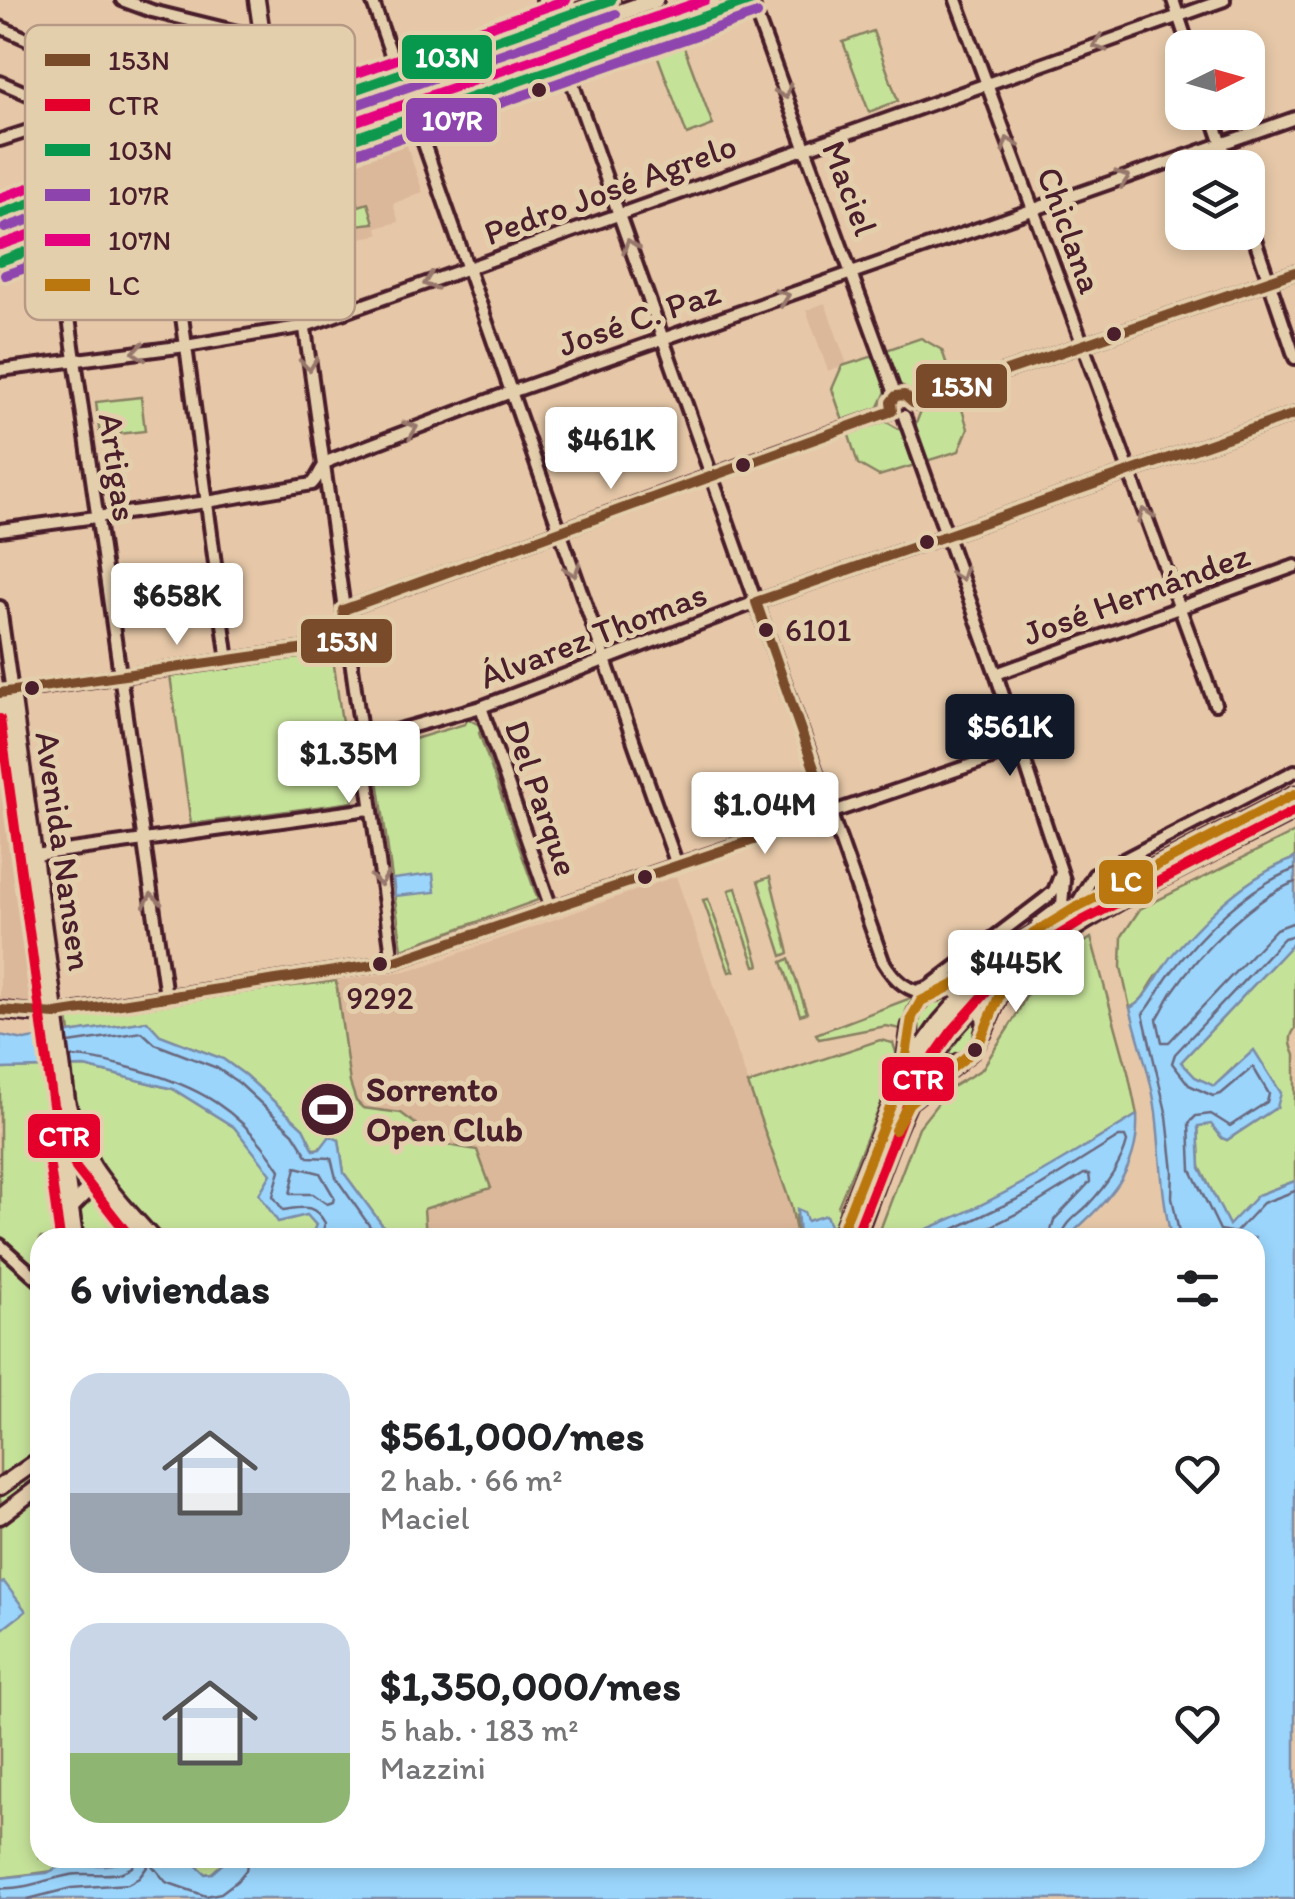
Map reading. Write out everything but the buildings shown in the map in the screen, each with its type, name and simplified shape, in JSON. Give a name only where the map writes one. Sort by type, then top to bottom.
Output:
[{"type":"main road","points":[[258,0],[261,25]]},
{"type":"main road","points":[[355,110],[611,0]]},
{"type":"main road","points":[[355,93],[398,74],[655,0]]},
{"type":"main road","points":[[355,126],[418,113],[712,0]]},
{"type":"main road","points":[[355,122],[752,0]]},
{"type":"main road","points":[[368,85],[432,79]]},
{"type":"main road","points":[[375,117],[418,113]]},
{"type":"main road","points":[[0,214],[25,205]]},
{"type":"main road","points":[[0,230],[25,222]]},
{"type":"main road","points":[[0,248],[25,240]]},
{"type":"main road","points":[[0,261],[25,253]]},
{"type":"main road","name":"Avenida Nansen","points":[[6,693],[51,1020],[73,1228]]},
{"type":"main road","points":[[860,1228],[925,1056],[963,994],[989,967],[1075,908],[1295,794]]},
{"type":"main road","points":[[903,1075],[1006,980],[1096,916],[1295,811]]},
{"type":"main road","points":[[926,993],[989,967]]},
{"type":"main road","points":[[983,1034],[1006,980]]},
{"type":"main road","points":[[0,1010],[51,1020]]},
{"type":"main road","points":[[842,1228],[903,1075],[910,1026]]},
{"type":"main road","points":[[909,1103],[959,1062]]},
{"type":"main road","name":"Avenida Nansen","points":[[61,1100],[90,1165],[143,1228]]},
{"type":"main road","points":[[71,1207],[88,1191],[112,1193]]},
{"type":"main road","points":[[0,1486],[30,1464]]},
{"type":"main road","points":[[0,1516],[30,1494]]},
{"type":"street","points":[[122,0],[217,25]]},
{"type":"street","points":[[372,0],[398,74]]},
{"type":"street","points":[[543,0],[882,961],[891,975],[926,993],[949,990],[963,994],[981,1014],[983,1034],[976,1048],[959,1062],[925,1056],[910,1026],[926,993],[1054,891],[1062,871]]},
{"type":"street","name":"Maciel","points":[[752,0],[896,396]]},
{"type":"street","name":"Chiclana","points":[[956,0],[1216,704]]},
{"type":"street","points":[[1173,0],[1183,30]]},
{"type":"street","name":"Pedro José Agrelo","points":[[355,308],[1224,0]]},
{"type":"street","points":[[0,27],[25,38]]},
{"type":"street","points":[[0,82],[25,93]]},
{"type":"street","points":[[418,113],[467,268],[677,865]]},
{"type":"street","name":"José C. Paz","points":[[0,530],[312,484],[331,460],[511,392],[1295,118]]},
{"type":"street","points":[[1217,130],[1224,150]]},
{"type":"street","points":[[0,140],[25,131]]},
{"type":"street","points":[[1258,250],[1295,358]]},
{"type":"street","points":[[912,404],[1295,272]]},
{"type":"street","name":"Artigas","points":[[69,320],[166,996]]},
{"type":"street","points":[[183,320],[228,660]]},
{"type":"street","points":[[303,320],[392,962]]},
{"type":"street","name":"Pedro José Agrelo","points":[[0,370],[186,346],[321,320]]},
{"type":"street","points":[[892,410],[891,402],[896,396],[908,397],[912,404],[910,413],[904,416]]},
{"type":"street","points":[[342,610],[892,410],[904,416],[1062,871],[1062,904],[1038,922],[1033,934]]},
{"type":"street","name":"Álvarez Thomas","points":[[360,741],[481,707],[756,602],[1295,414]]},
{"type":"street","name":"José Hernández","points":[[996,674],[1295,566]]},
{"type":"street","points":[[0,608],[6,693],[347,644]]},
{"type":"street","name":"Del Parque","points":[[481,707],[551,908]]},
{"type":"street","points":[[51,1020],[166,996],[392,962],[1020,748]]},
{"type":"street","points":[[1075,908],[1094,875],[1295,770]]},
{"type":"street","points":[[28,856],[369,809]]},
{"type":"street","points":[[0,1245],[30,1272]]},
{"type":"shaded area","points":[[396,134],[404,137],[423,192],[393,204],[399,222],[377,228],[379,235],[355,239],[355,149]]},
{"type":"shaded area","points":[[825,303],[847,364],[828,371],[806,310]]},
{"type":"shaded area","points":[[12,692],[44,1015],[0,1010],[0,693]]},
{"type":"shaded area","points":[[676,876],[791,1205],[795,1228],[425,1228],[424,1209],[491,1187],[477,1150],[442,1144],[418,1124],[363,1108],[356,1101],[350,1084],[336,981],[412,970]]},
{"type":"green space","points":[[678,31],[713,125],[687,135],[652,41]]},
{"type":"green space","points":[[873,31],[898,101],[869,112],[843,42]]},
{"type":"green space","points":[[355,196],[359,206],[368,203],[374,223],[355,225]]},
{"type":"green space","points":[[921,338],[942,350],[953,383],[917,394],[896,382],[886,350]]},
{"type":"green space","points":[[877,355],[888,387],[878,409],[843,421],[832,389],[842,366]]},
{"type":"green space","points":[[958,396],[968,429],[959,451],[923,462],[913,431],[922,408]]},
{"type":"green space","points":[[141,397],[145,431],[100,436],[96,402]]},
{"type":"green space","points":[[883,420],[904,432],[915,465],[879,476],[858,464],[848,432]]},
{"type":"green space","points":[[328,653],[333,658],[353,802],[191,824],[170,675]]},
{"type":"green space","points":[[468,719],[483,727],[479,733],[538,900],[402,949],[374,751],[465,724]]},
{"type":"green space","points":[[1295,832],[1295,858],[1253,880],[1220,907],[1130,1008],[1121,967],[1122,936],[1140,909]]},
{"type":"green space","points":[[770,877],[789,953],[782,956],[758,881]]},
{"type":"green space","points":[[736,888],[760,965],[755,966],[729,890]]},
{"type":"green space","points":[[708,899],[734,971],[729,972],[703,900]]},
{"type":"green space","points":[[1091,938],[1137,1115],[1021,1186],[950,1221],[931,1228],[881,1228],[919,1127],[949,1089],[982,1069],[1032,985],[1048,967]]},
{"type":"green space","points":[[1295,941],[1295,1029],[1291,1045],[1295,1055],[1295,1181],[1258,1195],[1229,1226],[1200,1167],[1198,1126],[1211,1123],[1227,1140],[1277,1107],[1237,1064],[1214,1087],[1195,1077],[1181,1062]]},
{"type":"green space","points":[[789,959],[807,1013],[800,1015],[782,962]]},
{"type":"green space","name":"Sorrento Open Club","points":[[336,981],[356,1101],[363,1108],[401,1113],[442,1144],[477,1150],[491,1188],[424,1209],[425,1228],[384,1228],[344,1173],[339,1140],[314,1150],[303,1128],[223,1059],[160,1035],[147,1021],[70,1033],[68,1017]]},
{"type":"green space","points":[[941,995],[957,995],[918,1044],[918,1015],[927,1003]]},
{"type":"green space","points":[[917,999],[907,1017],[906,1030],[886,1026],[819,1039],[816,1034]]},
{"type":"green space","points":[[976,1014],[981,1027],[972,1047],[963,1055],[942,1059]]},
{"type":"green space","points":[[880,1040],[893,1043],[899,1061],[838,1206],[847,1228],[818,1228],[796,1216],[795,1228],[791,1205],[748,1084]]},
{"type":"green space","points":[[85,1067],[173,1089],[234,1127],[316,1225],[30,1228],[30,1868],[76,1868],[0,1878],[0,1069]]},
{"type":"green space","points":[[199,1868],[218,1868],[212,1873],[204,1874]]},
{"type":"water","points":[[1295,858],[1295,941],[1181,1062],[1195,1077],[1214,1086],[1254,1050],[1281,1093],[1277,1107],[1227,1140],[1211,1124],[1198,1126],[1200,1168],[1229,1225],[1258,1195],[1295,1181],[1295,1899],[0,1899],[0,1878],[47,1873],[57,1868],[199,1868],[205,1874],[218,1868],[1265,1868],[1265,1228],[1170,1228],[1153,1093],[1130,1008],[1143,998],[1173,954],[1214,911],[1277,866]]},
{"type":"water","points":[[433,874],[435,892],[395,896],[393,879]]},
{"type":"water","points":[[147,1021],[160,1035],[223,1059],[303,1128],[314,1150],[320,1149],[330,1136],[339,1140],[344,1173],[384,1228],[315,1228],[307,1215],[278,1222],[259,1194],[271,1174],[234,1127],[173,1089],[85,1067],[0,1069],[0,1035],[24,1040]]},
{"type":"water","points":[[1137,1115],[1127,1169],[1108,1198],[1078,1228],[929,1228],[996,1197]]},
{"type":"water","points":[[797,1209],[804,1212],[807,1221],[826,1215],[831,1228],[798,1228]]},
{"type":"water","points":[[4,1582],[26,1611],[0,1631],[0,1584]]},
{"type":"transit line","name":"107N","points":[[355,74],[566,0]]},
{"type":"transit line","name":"103N","points":[[355,90],[611,0]]},
{"type":"transit line","name":"107N","points":[[355,122],[705,0]]},
{"type":"transit line","name":"103N","points":[[355,138],[752,0]]},
{"type":"transit line","name":"107R","points":[[355,105],[616,14]]},
{"type":"transit line","name":"107R","points":[[355,154],[757,14]]},
{"type":"transit line","name":"107N","points":[[0,198],[25,189]]},
{"type":"transit line","name":"103N","points":[[0,214],[25,205]]},
{"type":"transit line","name":"107R","points":[[5,228],[25,221]]},
{"type":"transit line","name":"107N","points":[[0,245],[25,236]]},
{"type":"transit line","name":"103N","points":[[0,261],[25,252]]},
{"type":"transit line","name":"107R","points":[[5,275],[25,268]]},
{"type":"transit line","name":"153N","points":[[0,693],[347,643],[343,610],[892,411],[891,402],[896,396],[904,395],[913,403],[1295,272]]},
{"type":"transit line","name":"153N","points":[[0,1010],[56,1014],[393,962],[830,814],[756,602],[1295,414]]},
{"type":"transit line","name":"CTR","points":[[0,719],[53,1105],[76,1168],[123,1228]]},
{"type":"transit line","name":"LC","points":[[843,1228],[903,1075],[912,1017],[921,1001],[989,967],[1018,943],[1075,908],[1295,794]]},
{"type":"transit line","name":"CTR","points":[[859,1228],[916,1082],[952,1031],[999,978],[1027,955],[1082,921],[1295,811]]},
{"type":"transit line","name":"LC","points":[[895,1130],[909,1103],[977,1048],[1006,980],[1037,957]]},
{"type":"transit line","name":"CTR","points":[[45,1132],[59,1228]]},
{"type":"place","name":"6101","points":[[766,630]]},
{"type":"place","name":"9292","points":[[380,964]]},
{"type":"place","name":"Sorrento Open Club","points":[[327,1109]]}]
